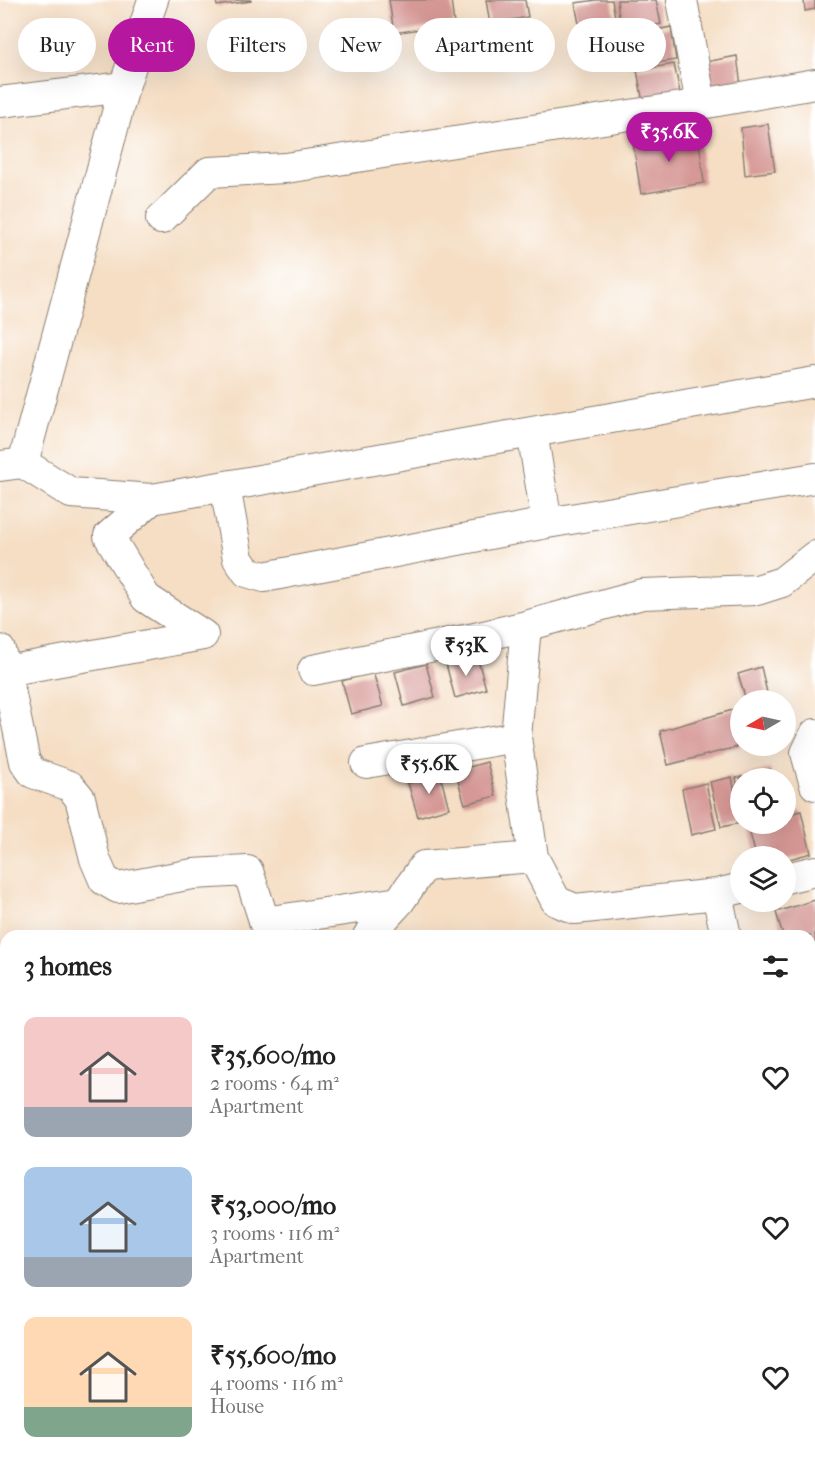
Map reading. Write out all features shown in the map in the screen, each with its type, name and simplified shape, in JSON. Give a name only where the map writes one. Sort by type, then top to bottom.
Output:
[{"type":"street","points":[[153,0],[124,87],[12,464],[71,493],[152,499],[815,382]]},
{"type":"street","points":[[682,0],[701,104]]},
{"type":"street","points":[[161,219],[209,172],[286,168],[701,104],[815,84]]},
{"type":"street","points":[[0,102],[124,87]]},
{"type":"street","points":[[532,432],[547,523]]},
{"type":"street","points":[[225,486],[238,558],[247,572],[264,577],[547,523],[815,478]]},
{"type":"street","points":[[152,499],[109,536],[146,598],[203,635],[3,661],[25,762],[33,773],[70,786],[80,798],[95,859],[105,880],[118,888],[193,874],[248,871],[266,929],[399,902]]},
{"type":"street","points":[[314,669],[470,639],[642,594],[757,590],[782,582],[815,556]]},
{"type":"street","points":[[526,626],[516,737],[533,857],[556,901],[575,909],[729,891],[726,930]]},
{"type":"street","points":[[815,734],[806,753],[815,785]]},
{"type":"street","points":[[366,763],[516,737]]},
{"type":"street","points":[[373,930],[399,902],[424,866],[533,857]]},
{"type":"street","points":[[796,876],[815,872]]},
{"type":"building","points":[[216,0],[251,0],[251,1],[217,6]]},
{"type":"building","points":[[389,0],[451,0],[453,18],[414,18],[414,30],[402,32],[402,18],[392,18]]},
{"type":"building","points":[[486,0],[525,0],[528,17],[489,18]]},
{"type":"building","points":[[612,0],[615,17],[578,18],[575,3]]},
{"type":"building","points":[[617,0],[656,0],[660,18],[619,18]]},
{"type":"building","points":[[804,0],[815,0],[815,9],[805,11]]},
{"type":"building","points":[[671,27],[676,60],[666,62],[666,28]]},
{"type":"building","points":[[737,56],[741,86],[704,91],[700,63]]},
{"type":"building","points":[[674,64],[681,97],[643,103],[637,72],[666,72],[666,65]]},
{"type":"building","points":[[768,124],[775,171],[745,175],[741,128]]},
{"type":"building","points":[[698,132],[704,183],[641,194],[633,143]]},
{"type":"building","points":[[477,656],[486,689],[455,698],[446,664]]},
{"type":"building","points":[[426,664],[435,697],[404,706],[395,672]]},
{"type":"building","points":[[761,667],[766,690],[743,690],[738,674]]},
{"type":"building","points":[[373,672],[383,706],[351,714],[342,681]]},
{"type":"building","points":[[730,711],[730,749],[668,765],[660,731]]},
{"type":"building","points":[[487,762],[496,796],[465,804],[455,771]]},
{"type":"building","points":[[440,774],[449,808],[418,817],[408,783]]},
{"type":"building","points":[[730,777],[730,825],[721,827],[710,782]]},
{"type":"building","points":[[706,783],[716,829],[691,835],[682,789]]},
{"type":"building","points":[[801,811],[811,853],[796,857],[796,846],[753,846],[750,834],[796,834],[796,812]]},
{"type":"building","points":[[815,900],[815,930],[781,930],[776,912],[796,912],[796,906]]}]
